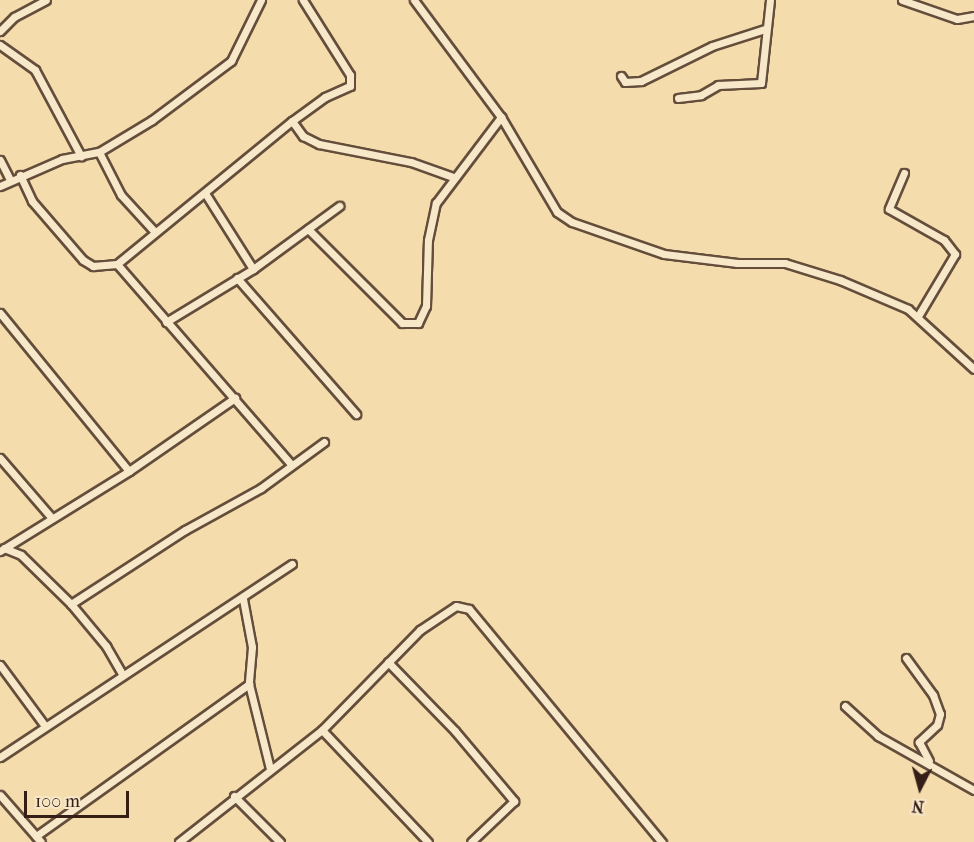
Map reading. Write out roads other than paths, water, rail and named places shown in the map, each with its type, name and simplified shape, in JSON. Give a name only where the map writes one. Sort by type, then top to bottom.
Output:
[{"type":"street","points":[[0,31],[14,17],[46,0]]},
{"type":"street","points":[[0,186],[20,175],[99,152],[152,120],[231,61],[261,0]]},
{"type":"street","points":[[20,175],[32,201],[83,260],[93,266],[117,264],[154,231],[170,224],[292,121],[352,82],[303,0]]},
{"type":"street","points":[[414,0],[501,117],[524,152],[557,212],[588,229],[664,254],[737,263],[785,263],[840,280],[918,316],[974,369]]},
{"type":"street","points":[[678,98],[701,95],[718,86],[761,83],[765,29],[770,0]]},
{"type":"street","points":[[902,0],[957,19],[974,16]]},
{"type":"street","points":[[621,76],[625,82],[641,81],[712,46],[765,29]]},
{"type":"street","points":[[0,45],[35,70],[81,156]]},
{"type":"street","points":[[308,229],[402,323],[412,325],[421,319],[426,306],[427,254],[433,213],[453,177],[501,117]]},
{"type":"street","points":[[292,121],[303,136],[319,144],[411,162],[453,177]]},
{"type":"street","points":[[99,152],[121,195],[154,231]]},
{"type":"street","points":[[0,160],[10,180]]},
{"type":"street","points":[[904,173],[889,208],[944,240],[955,254],[918,316]]},
{"type":"street","points":[[205,193],[253,269]]},
{"type":"street","points":[[166,322],[253,269],[339,206]]},
{"type":"street","points":[[117,264],[290,463]]},
{"type":"street","points":[[237,278],[356,414]]},
{"type":"street","points":[[0,313],[129,471]]},
{"type":"street","points":[[2,550],[129,471],[235,398]]},
{"type":"street","points":[[71,604],[261,488],[290,463],[324,442]]},
{"type":"street","points":[[0,458],[51,518]]},
{"type":"street","points":[[18,540],[21,555]]},
{"type":"street","points":[[2,550],[21,555],[71,604],[106,646],[122,674]]},
{"type":"street","points":[[0,757],[122,674],[243,599],[292,564]]},
{"type":"street","points":[[243,599],[252,647],[249,684],[270,769]]},
{"type":"street","points":[[179,842],[234,796],[322,730],[388,662],[442,614],[456,606],[469,609],[662,842]]},
{"type":"street","points":[[906,658],[933,695],[940,714],[937,725],[919,742],[930,763]]},
{"type":"street","points":[[388,662],[455,731],[514,801],[471,842]]},
{"type":"street","points":[[0,665],[45,726]]},
{"type":"street","points":[[0,795],[38,839],[249,684]]},
{"type":"street","points":[[845,706],[878,736],[930,763],[974,790]]},
{"type":"street","points":[[322,730],[428,842]]},
{"type":"street","points":[[234,796],[280,842]]}]
